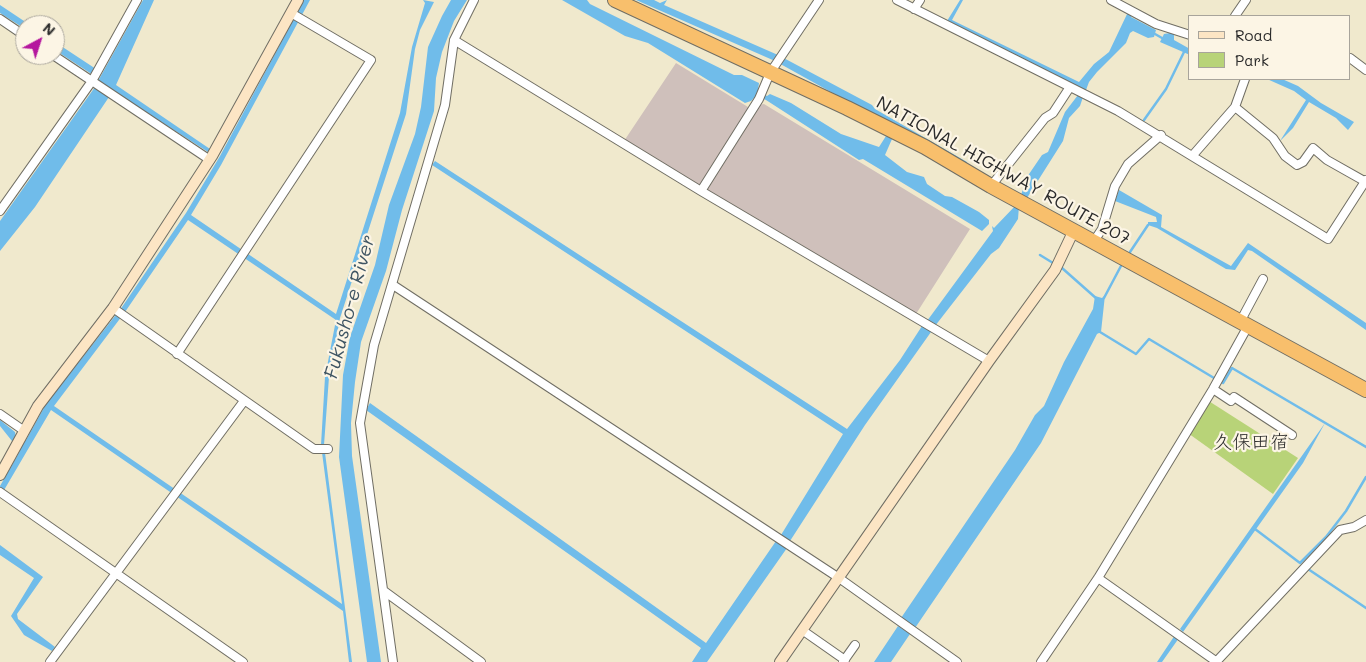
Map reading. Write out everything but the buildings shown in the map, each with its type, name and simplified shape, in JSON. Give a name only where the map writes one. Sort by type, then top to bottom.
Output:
[{"type":"highway","name":"NATIONAL HIGHWAY ROUTE 207","points":[[616,0],[772,69],[909,139],[991,186],[1366,390]]},
{"type":"street","points":[[0,212],[35,159],[95,82],[137,0]]},
{"type":"street","points":[[0,475],[38,406],[113,308],[210,160],[298,0]]},
{"type":"street","points":[[394,662],[360,422],[374,345],[445,105],[454,40],[474,0]]},
{"type":"street","points":[[897,0],[1118,111],[1328,239],[1366,181],[1327,160],[1313,148],[1303,162],[1296,165],[1285,156],[1273,138],[1235,107]]},
{"type":"street","points":[[914,9],[920,0]]},
{"type":"street","points":[[1111,0],[1133,10],[1156,24],[1188,34]]},
{"type":"street","points":[[1236,15],[1246,0]]},
{"type":"street","points":[[701,191],[764,91],[772,69],[816,1]]},
{"type":"street","points":[[177,354],[371,60],[291,13]]},
{"type":"street","points":[[0,19],[15,29]]},
{"type":"street","points":[[454,40],[701,191],[989,361]]},
{"type":"street","points":[[1351,59],[1366,70]]},
{"type":"street","points":[[65,63],[210,160]]},
{"type":"street","points":[[1193,155],[1235,107],[1245,80]]},
{"type":"street","points":[[991,186],[1045,118],[1077,91]]},
{"type":"street","points":[[1094,241],[1102,229],[1115,186],[1128,164],[1161,136]]},
{"type":"street","points":[[780,662],[989,361],[1056,270],[1074,230]]},
{"type":"street","points":[[1041,662],[1098,578],[1213,390],[1264,279]]},
{"type":"street","points":[[393,285],[838,578],[957,662]]},
{"type":"street","points":[[113,308],[314,449],[328,449]]},
{"type":"street","points":[[1213,390],[1231,401],[1234,397],[1292,435]]},
{"type":"street","points":[[50,662],[244,401]]},
{"type":"street","points":[[0,414],[21,435]]},
{"type":"street","points":[[3,493],[115,574],[243,662]]},
{"type":"street","points":[[1098,578],[1217,662],[1340,530],[1354,527],[1366,520]]},
{"type":"street","points":[[384,591],[481,662]]},
{"type":"street","points":[[802,630],[844,661],[855,645]]},
{"type":"shaded area","points":[[676,63],[748,107],[764,104],[970,229],[916,314],[624,141]]},
{"type":"green space","points":[[1204,398],[1298,458],[1273,494],[1185,431]]},
{"type":"water","points":[[143,0],[154,0],[116,85],[210,149],[208,152],[98,81]]},
{"type":"water","points":[[304,0],[310,0],[221,165],[191,215],[336,314],[400,113],[412,47],[425,3],[423,0],[434,2],[420,30],[415,49],[406,114],[340,318],[329,377],[324,445],[352,662],[349,662],[343,611],[51,410],[0,497],[0,486],[20,451],[0,426],[0,420],[15,432],[16,438],[22,443],[26,440],[46,404],[122,307],[186,213],[220,156]],"holes":[[[188,220],[336,320],[325,377],[321,445],[342,604],[54,406],[125,312]]]},
{"type":"water","points":[[451,0],[467,0],[454,21],[442,52],[436,78],[434,111],[402,210],[386,271],[361,342],[355,382],[351,423],[352,456],[381,662],[367,662],[339,457],[343,375],[350,337],[375,265],[389,205],[415,134],[421,107],[428,47]]},
{"type":"water","points":[[562,0],[587,0],[590,4],[734,75],[742,75],[759,83],[758,90],[767,96],[770,94],[791,103],[841,134],[879,147],[886,136],[892,139],[885,155],[907,172],[924,177],[927,184],[945,196],[952,197],[979,212],[989,220],[989,224],[982,231],[863,159],[859,160],[766,100],[756,96],[751,101],[745,103],[648,43],[625,36]]},
{"type":"water","points":[[636,0],[654,0],[660,3],[667,0],[664,5],[778,55],[872,105],[875,109],[967,162],[968,168],[775,61]]},
{"type":"water","points":[[960,0],[963,0],[952,20],[1079,82],[1094,64],[1109,52],[1128,12],[1132,14],[1131,17],[1156,30],[1154,37],[1148,38],[1133,31],[1130,33],[1126,43],[1097,72],[1089,82],[1086,90],[947,21]]},
{"type":"water","points":[[0,5],[15,15],[15,23],[0,13]]},
{"type":"water","points":[[1164,34],[1174,34],[1174,40],[1188,48],[1188,54],[1160,42]]},
{"type":"water","points":[[65,49],[96,69],[93,75],[65,57]]},
{"type":"water","points":[[1269,80],[1284,80],[1298,86],[1321,103],[1354,122],[1348,130],[1336,118],[1309,102],[1293,128],[1280,141],[1306,100],[1294,91]]},
{"type":"water","points":[[95,87],[109,97],[35,207],[0,251],[0,221]]},
{"type":"water","points":[[1078,95],[1083,97],[1080,106],[1069,118],[1063,141],[1027,198],[1021,195],[1027,177],[1042,155],[1048,152],[1065,112]]},
{"type":"water","points":[[435,161],[847,429],[900,360],[922,326],[931,332],[865,425],[790,541],[781,535],[843,434],[432,165]]},
{"type":"water","points":[[1119,190],[1162,215],[1161,227],[1231,266],[1248,243],[1366,323],[1366,330],[1252,251],[1248,250],[1235,270],[1226,269],[1157,228],[1148,225],[1148,222],[1157,222],[1156,217],[1115,201]]},
{"type":"water","points":[[1016,205],[1019,206],[1018,219],[999,248],[991,254],[935,326],[927,321],[993,231],[992,226],[994,228]]},
{"type":"water","points":[[1105,295],[1101,332],[1097,334],[1041,443],[915,628],[901,618],[1015,450],[1035,415],[1044,406],[1064,362],[1093,309],[1095,296],[1102,298]]},
{"type":"water","points":[[370,403],[706,643],[776,541],[787,548],[707,662],[692,662],[701,648],[366,410]]},
{"type":"water","points":[[1325,423],[1303,463],[1183,632],[1180,629]]},
{"type":"water","points":[[0,545],[43,577],[17,614],[18,619],[55,647],[52,651],[24,635],[11,616],[34,578],[0,555]]},
{"type":"water","points":[[898,626],[910,634],[891,662],[874,662]]},
{"type":"water","points":[[1175,635],[1179,638],[1162,662],[1157,662]]},
{"type":"waterway","points":[[1155,34],[1162,38]]},
{"type":"waterway","points":[[1144,120],[1166,89],[1184,52]]},
{"type":"waterway","points":[[1130,252],[1148,225]]},
{"type":"waterway","points":[[1040,255],[1053,263]]},
{"type":"waterway","points":[[1104,298],[1122,264]]},
{"type":"waterway","points":[[1062,268],[1097,299]]},
{"type":"waterway","points":[[1100,332],[1136,354],[1149,339],[1214,378]]},
{"type":"waterway","points":[[1223,383],[1232,368],[1366,447]]},
{"type":"waterway","points":[[1255,529],[1300,563],[1326,537],[1346,511],[1366,477]]},
{"type":"waterway","points":[[1308,569],[1366,608]]},
{"type":"district","name":"久保田宿","points":[[1251,442]]},
{"type":"water label","name":"Fukusho-e River","points":[[350,307]]}]
